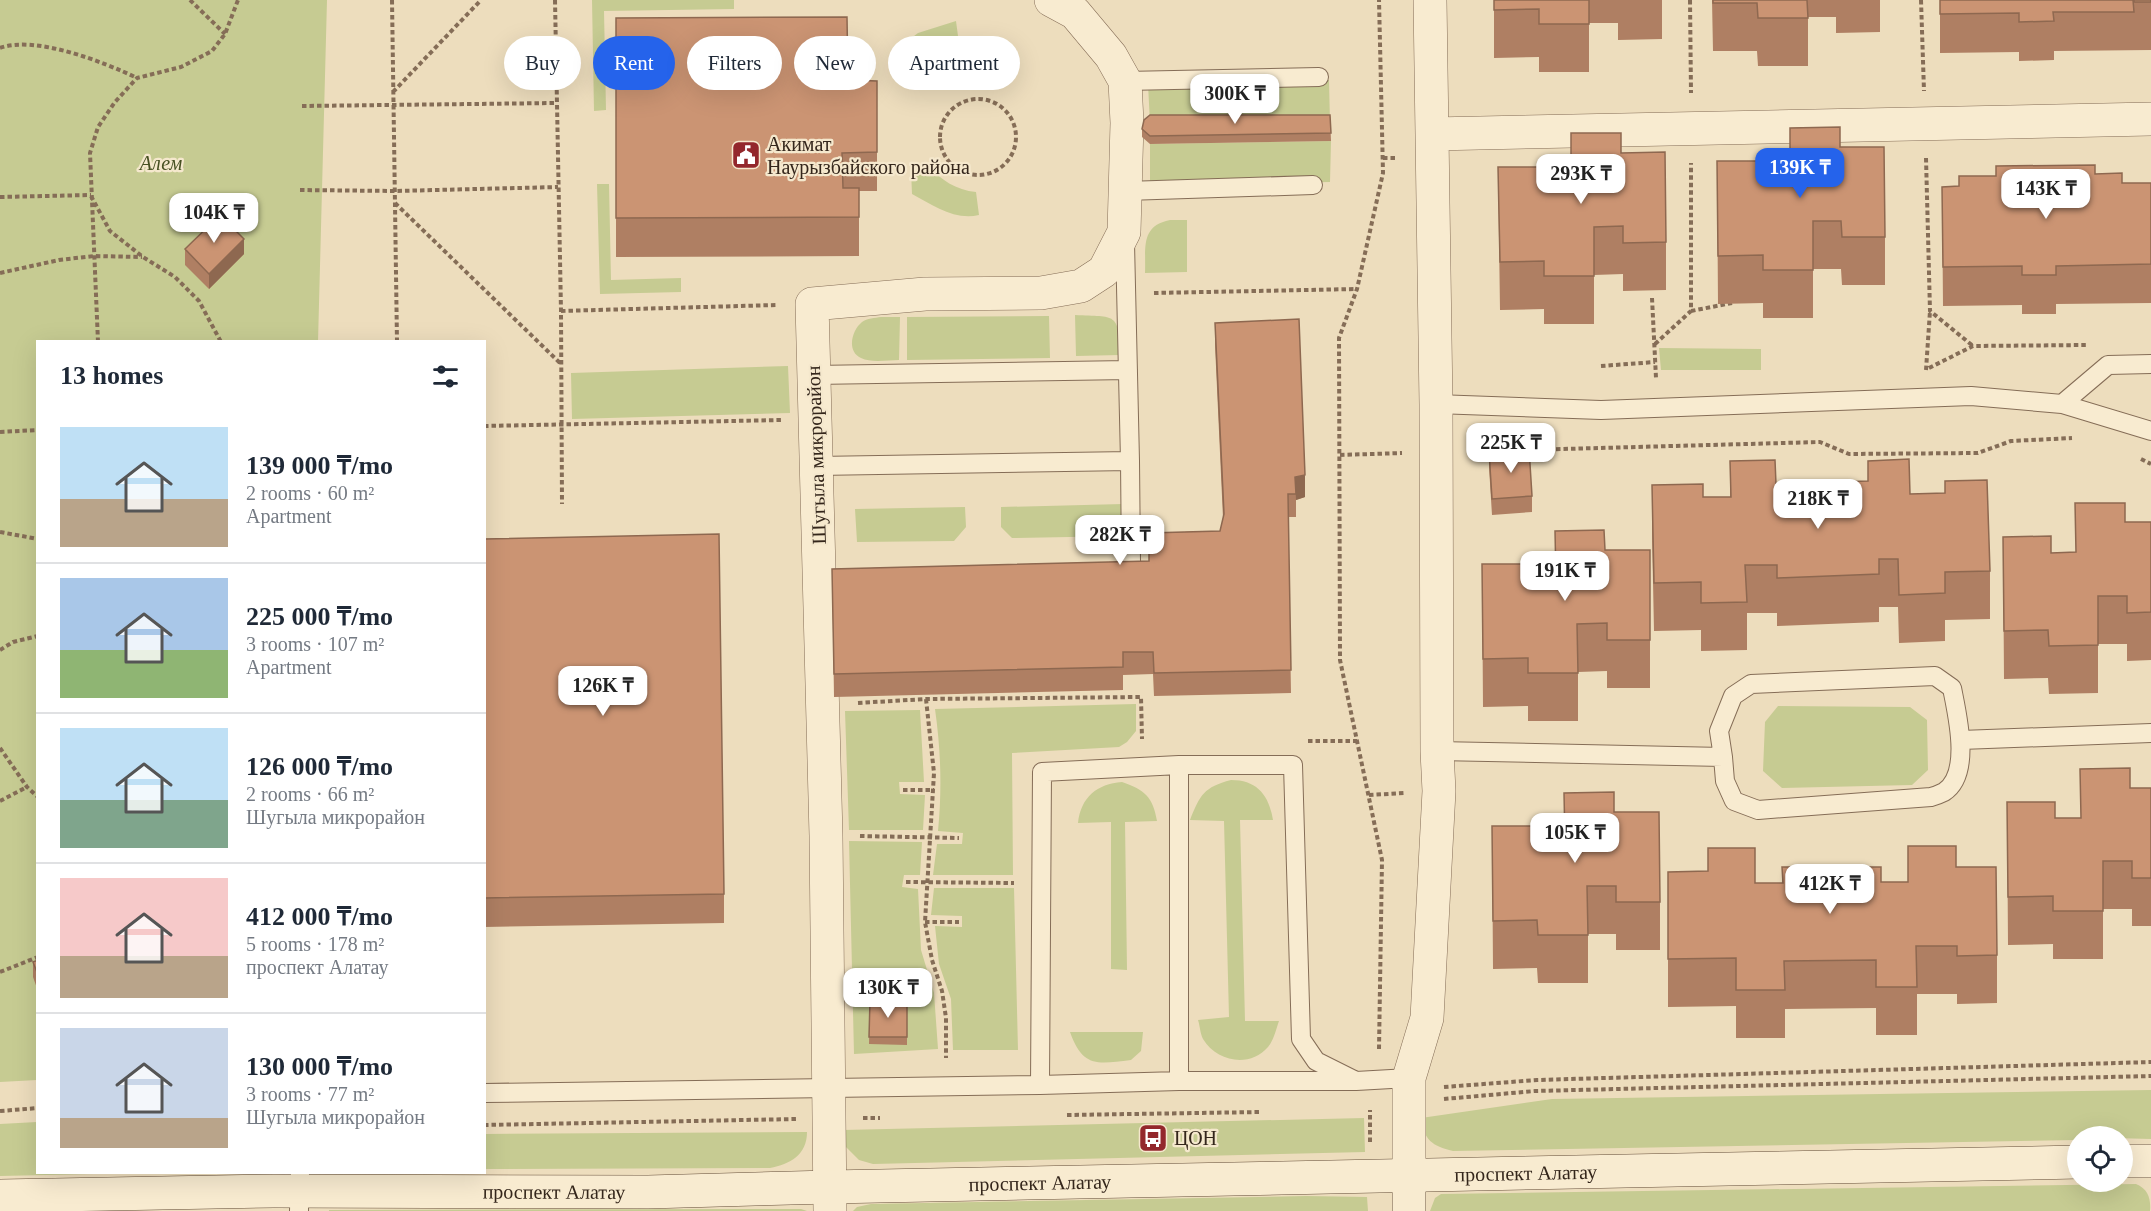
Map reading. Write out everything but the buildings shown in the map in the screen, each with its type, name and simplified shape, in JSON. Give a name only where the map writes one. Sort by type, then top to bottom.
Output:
[{"type":"street","points":[[812,304],[925,294],[1041,293],[1081,286],[1104,271],[1124,232],[1127,123],[1125,81],[1111,56],[1075,12],[1051,0]]},
{"type":"street","points":[[1409,1211],[1409,1175],[1401,1087],[1427,1018],[1439,791],[1430,0]]},
{"type":"street","points":[[1433,134],[2151,119]]},
{"type":"street","name":"Шугыла микрорайон","points":[[812,304],[826,836],[830,1199]]},
{"type":"street","points":[[2133,1161],[2151,1161]]},
{"type":"street","name":"проспект Алатау","points":[[0,1196],[299,1192],[648,1192],[830,1199],[1409,1175],[2067,1162]]},
{"type":"lane","points":[[1125,81],[1319,77]]},
{"type":"lane","points":[[1126,191],[1313,185]]},
{"type":"lane","points":[[1124,232],[1131,563]]},
{"type":"lane","points":[[2062,404],[2108,365],[2151,364]]},
{"type":"lane","points":[[814,375],[1128,370]]},
{"type":"lane","points":[[1436,404],[1601,410],[1971,396],[2062,404],[2151,431]]},
{"type":"lane","points":[[817,466],[1130,461]]},
{"type":"lane","points":[[1935,676],[1952,688],[1961,740],[1955,779],[1945,791],[1931,797],[1758,810],[1734,801],[1725,781],[1719,731],[1733,696],[1751,684],[1935,676]]},
{"type":"lane","points":[[1961,740],[2151,733]]},
{"type":"lane","points":[[1437,751],[1723,757]]},
{"type":"lane","points":[[1040,1085],[1042,772],[1179,765],[1293,765],[1301,1039],[1316,1061],[1356,1081]]},
{"type":"lane","points":[[1179,765],[1179,1081]]},
{"type":"lane","points":[[486,1094],[1179,1081],[1356,1081],[1401,1087]]},
{"type":"path","points":[[190,0],[225,34]]},
{"type":"path","points":[[98,340],[90,153],[98,127],[115,102],[137,78],[181,67],[212,51],[225,34],[238,0]]},
{"type":"path","points":[[392,0],[397,340]]},
{"type":"path","points":[[393,92],[482,0]]},
{"type":"path","points":[[555,0],[562,504]]},
{"type":"path","points":[[1379,0],[1383,173],[1357,289],[1339,338],[1340,660],[1382,860],[1401,1087]]},
{"type":"path","points":[[1690,0],[1691,311]]},
{"type":"path","points":[[1921,0],[1930,311],[1926,370]]},
{"type":"path","points":[[0,48],[10,45],[38,45],[108,64],[137,78]]},
{"type":"path","points":[[987,99],[999,104],[1008,112],[1014,123],[1016,136],[1014,149],[1008,161],[998,170],[986,175],[973,175],[960,171],[942,153],[939,141],[940,129],[952,107],[963,100],[987,99]]},
{"type":"path","points":[[302,106],[557,104]]},
{"type":"path","points":[[300,190],[395,191],[558,187]]},
{"type":"path","points":[[0,197],[91,195]]},
{"type":"path","points":[[91,195],[110,231],[143,257],[175,277],[199,301],[220,340]]},
{"type":"path","points":[[395,203],[561,363]]},
{"type":"path","points":[[0,273],[59,260],[94,256],[143,257]]},
{"type":"path","points":[[1126,294],[1357,289]]},
{"type":"path","points":[[1652,298],[1656,378],[1668,378]]},
{"type":"path","points":[[1655,345],[1691,311],[1732,303]]},
{"type":"path","points":[[561,310],[812,304]]},
{"type":"path","points":[[1930,311],[1973,346]]},
{"type":"path","points":[[1915,370],[1926,370],[1973,346],[2092,345]]},
{"type":"path","points":[[1601,366],[1655,362]]},
{"type":"path","points":[[486,426],[816,420]]},
{"type":"path","points":[[0,432],[36,430]]},
{"type":"path","points":[[1517,450],[1820,442],[1849,454],[1978,453],[2011,441],[2080,437]]},
{"type":"path","points":[[1340,455],[1506,451]]},
{"type":"path","points":[[2131,455],[2151,464]]},
{"type":"path","points":[[0,532],[36,539]]},
{"type":"path","points":[[0,650],[13,642],[36,636]]},
{"type":"path","points":[[858,703],[926,699],[1141,697],[1143,767]]},
{"type":"path","points":[[926,699],[934,790],[925,922],[932,960],[942,991],[946,1018],[946,1060],[935,1060]]},
{"type":"path","points":[[0,748],[27,787],[36,795]]},
{"type":"path","points":[[0,801],[27,787]]},
{"type":"path","points":[[903,790],[934,790]]},
{"type":"path","points":[[826,836],[958,838]]},
{"type":"path","points":[[906,882],[1041,883]]},
{"type":"path","points":[[925,922],[958,922]]},
{"type":"path","points":[[0,972],[36,958]]},
{"type":"path","points":[[1370,1143],[1370,1110],[1401,1087],[1537,1080],[2151,1062]]},
{"type":"path","points":[[1401,1087],[1535,1091],[2151,1076]]},
{"type":"path","points":[[0,1111],[36,1108]]},
{"type":"green space","name":"Алем","points":[[0,0],[327,0],[318,340],[36,340],[36,1080],[0,1082]]},
{"type":"green space","points":[[592,0],[734,0],[734,9],[604,11],[605,36],[593,36],[593,56]]},
{"type":"green space","points":[[956,21],[958,36],[914,36]]},
{"type":"green space","points":[[1329,80],[1330,123],[1150,123],[1148,84]]},
{"type":"green space","points":[[594,90],[606,90],[606,110],[594,111]]},
{"type":"green space","points":[[1331,141],[1330,182],[1150,186],[1150,144]]},
{"type":"green space","points":[[927,165],[949,183],[976,192],[979,215],[953,214],[912,194],[911,170]]},
{"type":"green space","points":[[597,184],[609,184],[611,280],[681,278],[681,292],[600,294]]},
{"type":"green space","points":[[1170,220],[1187,220],[1187,272],[1145,273],[1145,247],[1149,233],[1160,223]]},
{"type":"green space","points":[[1075,315],[1107,317],[1112,320],[1118,331],[1120,355],[1076,356]]},
{"type":"green space","points":[[1049,316],[1050,358],[907,360],[907,317]]},
{"type":"green space","points":[[900,317],[899,360],[865,360],[853,351],[853,335],[858,326],[866,320]]},
{"type":"green space","points":[[1659,348],[1761,349],[1761,370],[1661,370]]},
{"type":"green space","points":[[788,366],[790,413],[572,419],[571,373]]},
{"type":"green space","points":[[1123,504],[1123,536],[1012,538],[1001,527],[1001,507]]},
{"type":"green space","points":[[965,507],[966,527],[954,541],[857,542],[855,509]]},
{"type":"green space","points":[[1136,704],[1136,731],[1127,742],[1119,747],[1012,753],[1013,875],[933,875],[937,844],[962,844],[963,833],[938,831],[940,770],[935,709]]},
{"type":"green space","points":[[1778,706],[1910,707],[1927,720],[1928,770],[1912,785],[1782,788],[1763,771],[1765,722]]},
{"type":"green space","points":[[920,710],[924,782],[899,782],[900,794],[925,795],[923,830],[849,830],[845,711]]},
{"type":"green space","points":[[1231,780],[1255,786],[1265,796],[1273,820],[1240,820],[1245,1021],[1279,1021],[1268,1047],[1261,1054],[1243,1060],[1225,1057],[1209,1047],[1202,1037],[1198,1020],[1229,1017],[1224,821],[1190,820],[1204,793]]},
{"type":"green space","points":[[1122,782],[1137,788],[1147,796],[1153,806],[1157,821],[1125,822],[1127,970],[1111,969],[1111,822],[1078,823],[1083,806],[1092,794],[1105,786]]},
{"type":"green space","points":[[849,841],[922,842],[920,875],[904,875],[902,887],[918,889],[921,950],[934,993],[938,1049],[854,1054]]},
{"type":"green space","points":[[934,888],[1014,888],[1018,1050],[953,1050],[951,999],[939,964],[935,926],[962,927],[962,916],[931,915]]},
{"type":"green space","points":[[1070,1032],[1143,1032],[1141,1051],[1131,1060],[1093,1061],[1080,1052]]},
{"type":"green space","points":[[2151,1090],[2151,1139],[2133,1139],[2133,1126],[2067,1126],[2067,1140],[1453,1151],[1430,1141],[1424,1132],[1421,1118],[1552,1099]]},
{"type":"green space","points":[[1364,1118],[1365,1152],[873,1164],[859,1160],[844,1145],[843,1130]]},
{"type":"green space","points":[[36,1122],[36,1174],[93,1174],[0,1176],[0,1124]]},
{"type":"green space","points":[[807,1132],[804,1147],[796,1157],[770,1168],[486,1169],[486,1134]]},
{"type":"green space","points":[[2133,1184],[2143,1188],[2148,1194],[2150,1211],[1430,1211],[1435,1198],[1441,1194],[2067,1185],[2067,1192],[2133,1192]]},
{"type":"green space","points":[[1306,1196],[1367,1197],[1368,1211],[853,1211],[857,1207],[871,1204]]},
{"type":"green space","points":[[801,1209],[807,1211],[329,1211],[329,1210]]},
{"type":"place","name":"Акимат Наурызбайского района","points":[[746,155]]},
{"type":"place","name":"ЦОН","points":[[1153,1138]]}]
